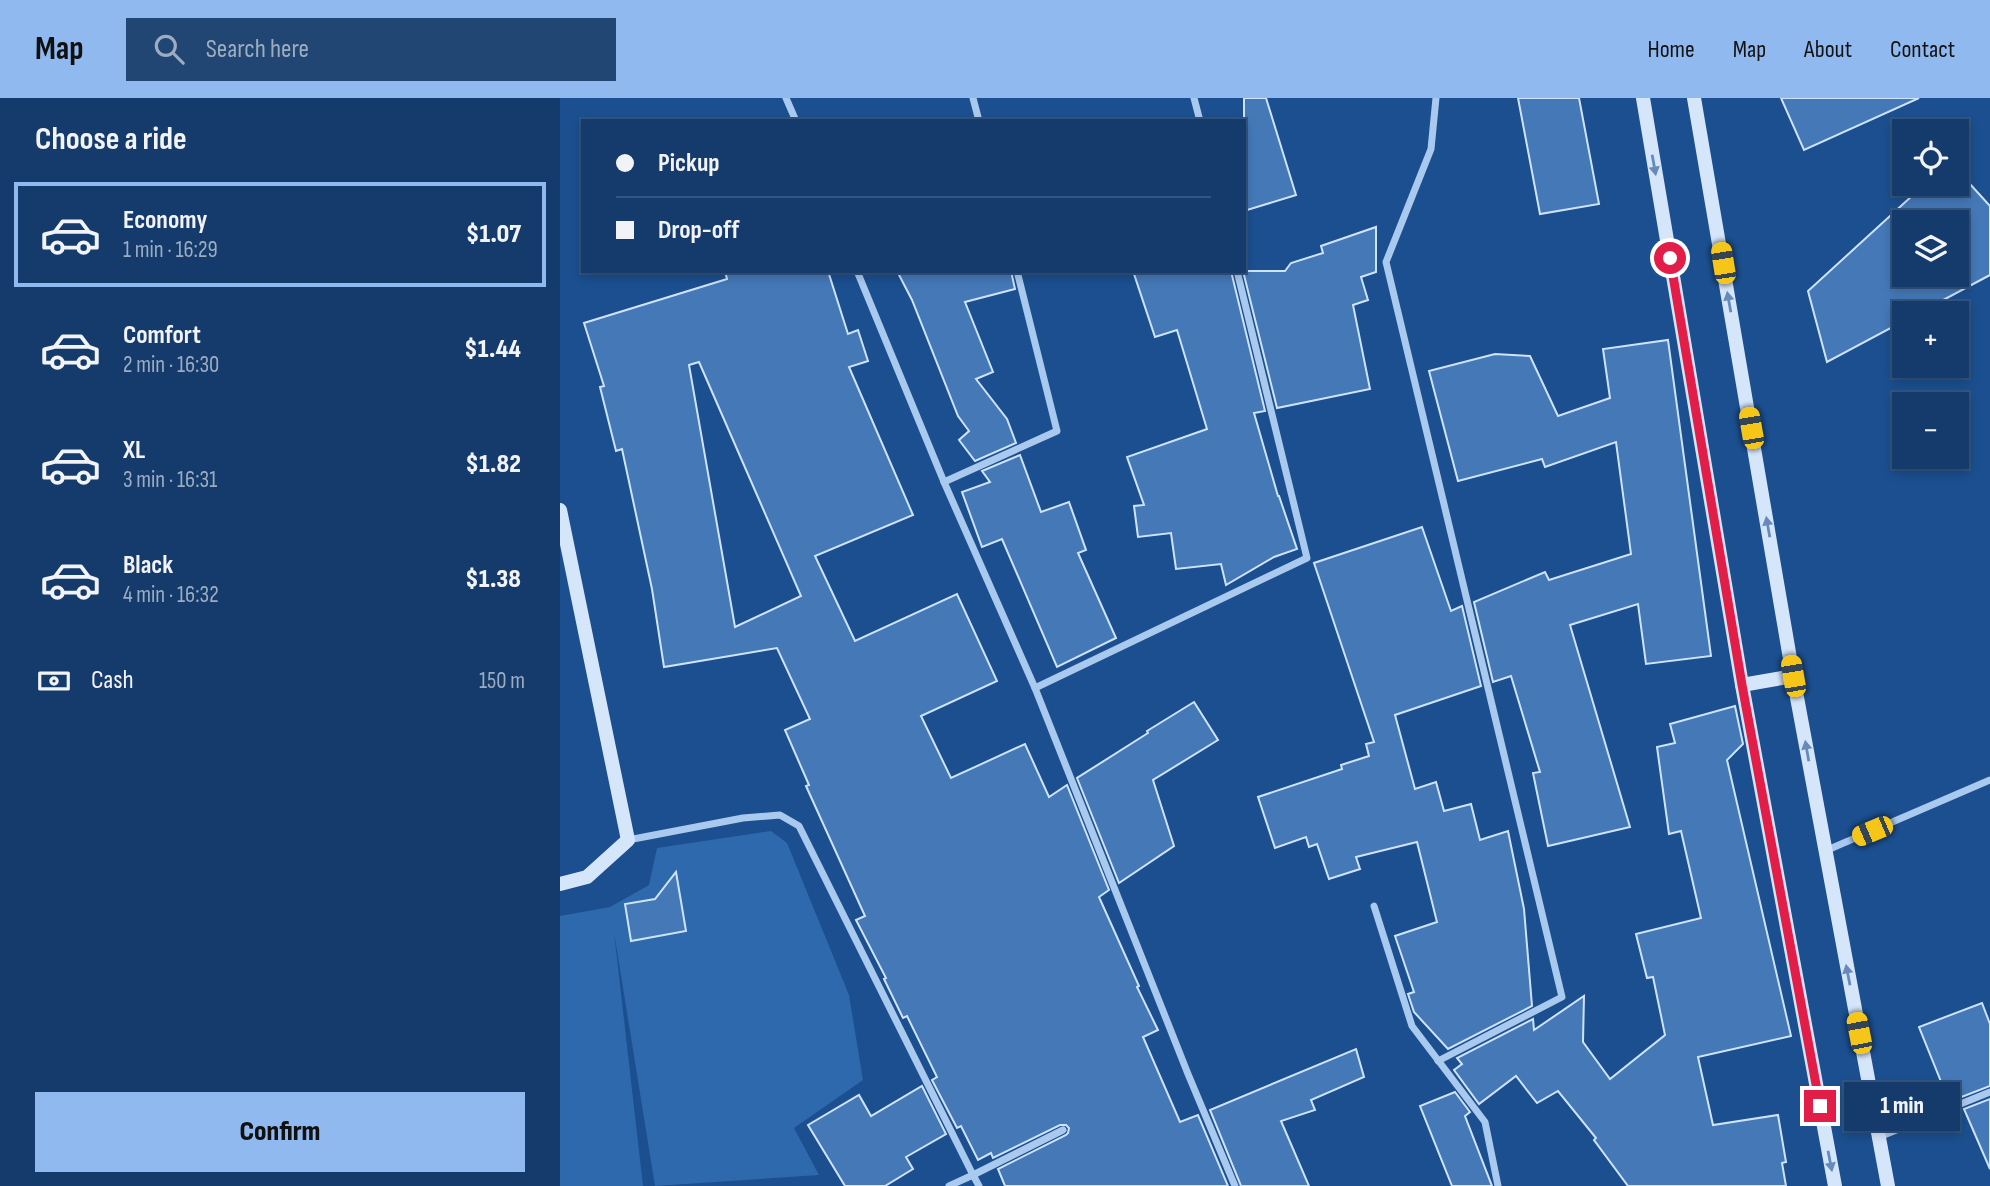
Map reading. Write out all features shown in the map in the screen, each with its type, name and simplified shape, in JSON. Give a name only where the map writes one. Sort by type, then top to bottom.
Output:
[{"type":"street","points":[[786,98],[795,119]]},
{"type":"street","points":[[973,98],[978,119]]},
{"type":"street","points":[[1194,98],[1199,119]]},
{"type":"street","points":[[1436,98],[1431,149],[1385,262],[1562,997],[1438,1061]]},
{"type":"street","points":[[1643,98],[1742,685],[1835,1186]]},
{"type":"street","points":[[1694,98],[1793,676],[1888,1186]]},
{"type":"street","points":[[859,273],[944,482],[1035,688],[1235,1186]]},
{"type":"street","points":[[944,482],[1057,431],[1018,273]]},
{"type":"street","points":[[1035,688],[1307,558],[1237,273]]},
{"type":"street","points":[[560,510],[628,840]]},
{"type":"street","points":[[1742,685],[1793,676]]},
{"type":"street","points":[[1825,851],[1990,780]]},
{"type":"street","points":[[560,884],[587,877],[628,840],[779,815],[799,826],[979,1186]]},
{"type":"street","points":[[1374,906],[1412,1026],[1485,1122],[1498,1186]]},
{"type":"street","points":[[1878,1137],[1990,1091]]},
{"type":"street","points":[[949,1186],[1063,1130]]},
{"type":"shaded area","points":[[771,831],[787,843],[849,995],[863,1080],[794,1128],[819,1175],[655,1186],[614,932],[643,1186],[560,1186],[560,916],[610,907],[649,885],[657,848]]},
{"type":"building","points":[[1244,98],[1266,98],[1296,195],[1246,210]]},
{"type":"building","points":[[1518,98],[1579,98],[1599,204],[1540,214]]},
{"type":"building","points":[[1781,98],[1919,98],[1804,150]]},
{"type":"building","points":[[1970,184],[1990,206],[1990,275],[1969,286],[1969,210],[1897,210],[1912,196],[1969,196]]},
{"type":"building","points":[[1892,214],[1892,287],[1968,287],[1941,301],[1892,301],[1892,327],[1827,362],[1808,291]]},
{"type":"building","points":[[1376,227],[1376,272],[1361,277],[1368,300],[1353,305],[1370,389],[1277,408],[1243,273],[1285,271],[1291,263],[1323,253],[1321,246]]},
{"type":"building","points":[[726,273],[829,273],[848,334],[858,330],[868,361],[849,367],[913,515],[815,556],[855,641],[957,594],[997,681],[921,716],[951,778],[1025,744],[1049,797],[1067,785],[1109,890],[1099,897],[1158,1030],[1143,1037],[1180,1122],[1198,1115],[1228,1186],[1005,1186],[998,1169],[1066,1135],[1069,1128],[1066,1125],[1060,1125],[993,1158],[991,1153],[978,1160],[961,1126],[957,1128],[932,1080],[937,1077],[907,1016],[903,1018],[856,920],[865,916],[806,786],[809,785],[785,730],[810,719],[777,648],[664,667],[652,589],[622,449],[616,451],[600,387],[604,386],[584,323],[727,279]],"holes":[[[699,362],[801,596],[735,627],[689,365]]]},
{"type":"building","points":[[898,273],[1011,273],[1015,289],[965,302],[993,372],[976,379],[1007,419],[1016,443],[975,461],[959,440],[969,431],[958,416],[912,300]]},
{"type":"building","points":[[1134,273],[1231,273],[1265,411],[1254,413],[1278,496],[1297,549],[1274,557],[1226,585],[1221,564],[1176,569],[1171,533],[1138,537],[1134,506],[1144,505],[1127,457],[1207,429],[1177,330],[1155,337]]},
{"type":"building","points":[[1668,340],[1711,656],[1646,664],[1638,604],[1570,625],[1630,827],[1548,846],[1533,773],[1540,772],[1511,676],[1493,682],[1474,602],[1545,572],[1549,580],[1631,554],[1616,442],[1545,467],[1542,459],[1458,481],[1429,371],[1495,354],[1530,356],[1558,416],[1610,398],[1603,349]]},
{"type":"building","points":[[1020,455],[1041,512],[1069,502],[1086,550],[1078,553],[1116,638],[1057,667],[1002,539],[982,547],[962,492],[990,482],[982,471]]},
{"type":"building","points":[[1422,527],[1451,611],[1462,606],[1481,686],[1395,715],[1415,789],[1436,782],[1444,811],[1471,804],[1480,840],[1508,831],[1524,909],[1532,1006],[1448,1049],[1414,1012],[1408,994],[1414,992],[1395,936],[1437,922],[1417,842],[1356,857],[1360,869],[1329,879],[1317,844],[1309,847],[1306,837],[1275,848],[1258,797],[1342,769],[1341,765],[1369,756],[1366,744],[1374,742],[1314,563]]},
{"type":"building","points":[[1194,702],[1218,740],[1153,780],[1174,846],[1119,883],[1077,778]]},
{"type":"building","points":[[1735,706],[1743,744],[1727,760],[1791,1036],[1698,1057],[1713,1125],[1778,1115],[1786,1162],[1782,1163],[1786,1186],[1628,1186],[1594,1140],[1596,1138],[1558,1091],[1537,1103],[1516,1076],[1479,1104],[1454,1070],[1462,1064],[1457,1058],[1533,1019],[1534,1030],[1584,996],[1583,1042],[1610,1079],[1665,1035],[1653,977],[1647,978],[1636,934],[1701,918],[1681,831],[1669,834],[1657,747],[1675,743],[1670,724]]},
{"type":"building","points":[[676,872],[686,931],[631,941],[625,904],[655,899]]},
{"type":"building","points":[[1982,1003],[1990,1024],[1990,1086],[1959,1098],[1953,1085],[1944,1089],[1919,1027]]},
{"type":"building","points":[[1356,1049],[1364,1077],[1311,1100],[1315,1110],[1281,1121],[1309,1186],[1241,1186],[1210,1110]]},
{"type":"building","points":[[922,1086],[946,1134],[906,1157],[913,1169],[885,1186],[845,1186],[808,1125],[859,1095],[871,1116]]},
{"type":"building","points":[[1455,1092],[1470,1112],[1465,1116],[1492,1186],[1452,1186],[1420,1106]]},
{"type":"building","points":[[1990,1099],[1990,1169],[1964,1109]]},
{"type":"route","points":[[1670,258],[1742,685],[1820,1106]]}]
